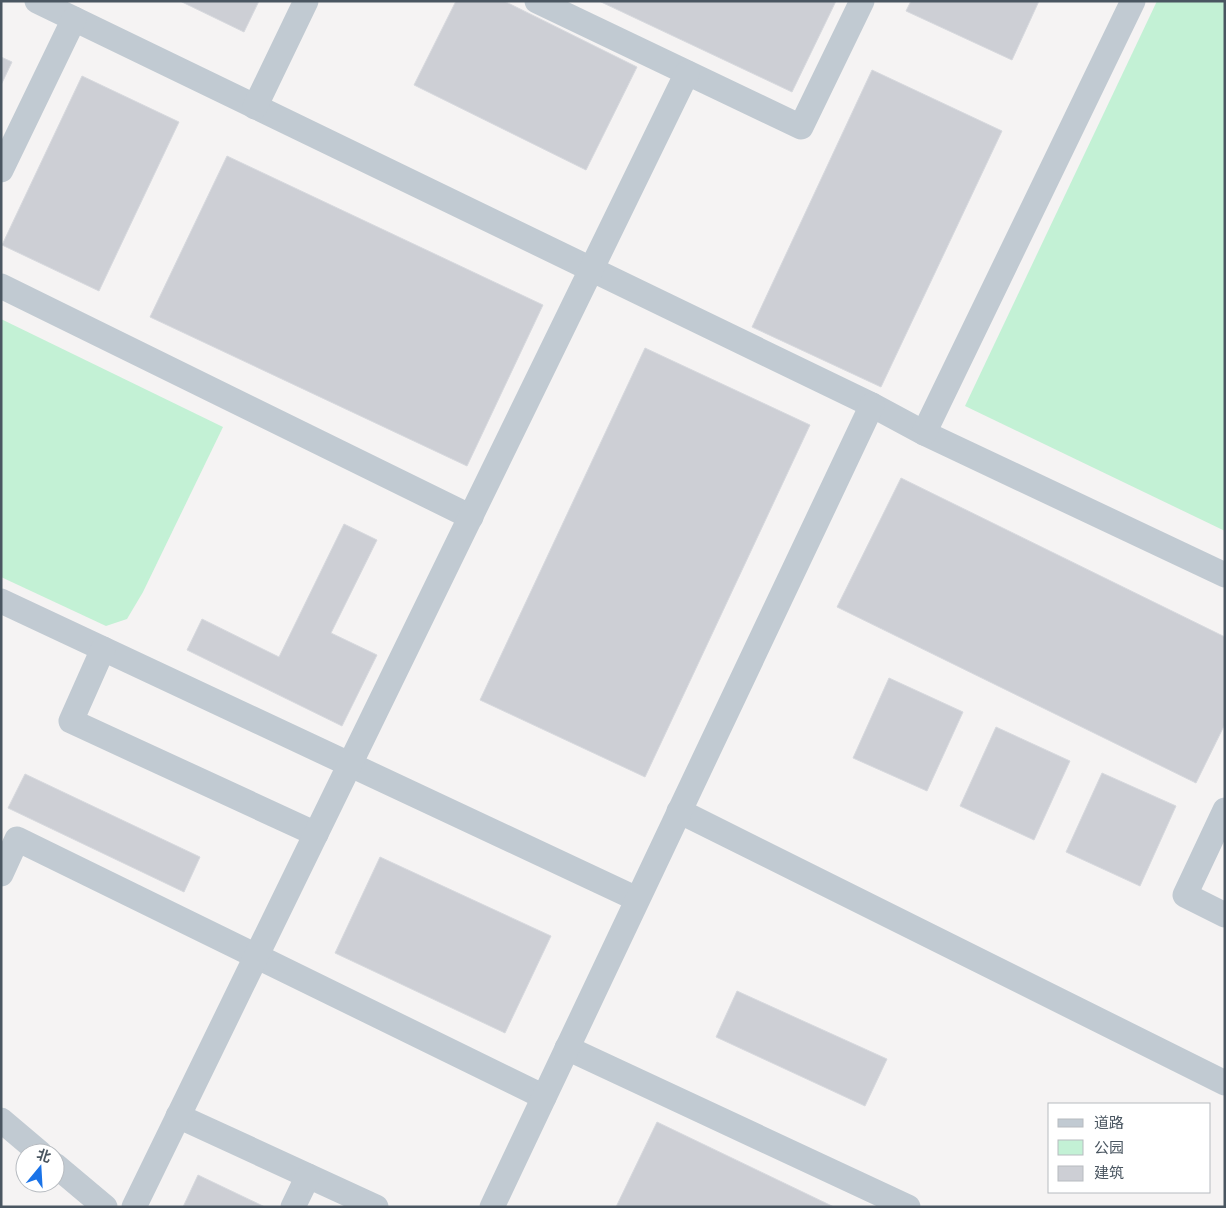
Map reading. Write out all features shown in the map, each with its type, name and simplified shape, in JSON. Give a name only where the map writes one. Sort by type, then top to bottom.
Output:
[{"type":"lane","points":[[37,1],[872,405],[924,433],[1225,575]]},
{"type":"lane","points":[[255,107],[306,1]]},
{"type":"lane","points":[[537,1],[801,127],[862,1]]},
{"type":"lane","points":[[924,433],[1133,1]]},
{"type":"lane","points":[[1,170],[74,19]]},
{"type":"lane","points":[[134,1207],[687,73]]},
{"type":"lane","points":[[1,286],[471,517]]},
{"type":"lane","points":[[492,1207],[872,405]]},
{"type":"lane","points":[[1,601],[637,899]]},
{"type":"lane","points":[[103,649],[71,721],[316,834]]},
{"type":"lane","points":[[1225,810],[1185,895],[1225,915]]},
{"type":"lane","points":[[679,811],[1225,1083]]},
{"type":"lane","points":[[1,874],[17,839],[544,1097]]},
{"type":"lane","points":[[567,1048],[908,1207]]},
{"type":"lane","points":[[178,1116],[376,1207]]},
{"type":"lane","points":[[1,1120],[28,1143]]},
{"type":"lane","points":[[65,1173],[105,1207]]},
{"type":"lane","points":[[293,1207],[308,1176]]},
{"type":"green space","points":[[1157,1],[1225,1],[1225,531],[965,406]]},
{"type":"green space","points":[[1,319],[223,427],[143,592],[127,619],[106,626],[1,577]]},
{"type":"building","points":[[180,1],[259,1],[244,32]]},
{"type":"building","points":[[456,1],[504,1],[637,67],[586,170],[414,85]]},
{"type":"building","points":[[599,1],[836,1],[792,92]]},
{"type":"building","points":[[911,1],[1039,1],[1012,60],[906,11]]},
{"type":"building","points":[[1,57],[12,62],[1,85]]},
{"type":"building","points":[[872,70],[1002,131],[881,387],[752,327]]},
{"type":"building","points":[[82,76],[179,122],[99,291],[2,245]]},
{"type":"building","points":[[227,156],[543,305],[467,466],[150,317]]},
{"type":"building","points":[[645,348],[810,425],[645,777],[480,700]]},
{"type":"building","points":[[901,478],[1225,637],[1225,724],[1196,783],[837,607]]},
{"type":"building","points":[[344,524],[377,540],[331,633],[377,655],[342,726],[187,650],[202,619],[279,657]]},
{"type":"building","points":[[889,678],[963,712],[927,791],[853,758]]},
{"type":"building","points":[[996,727],[1070,761],[1034,840],[960,806]]},
{"type":"building","points":[[1102,773],[1176,806],[1140,886],[1066,852]]},
{"type":"building","points":[[25,774],[200,857],[184,892],[8,808]]},
{"type":"building","points":[[380,857],[551,936],[505,1033],[335,953]]},
{"type":"building","points":[[737,991],[887,1059],[865,1106],[716,1037]]},
{"type":"building","points":[[657,1122],[834,1207],[616,1207]]},
{"type":"building","points":[[198,1175],[265,1207],[183,1207]]}]
